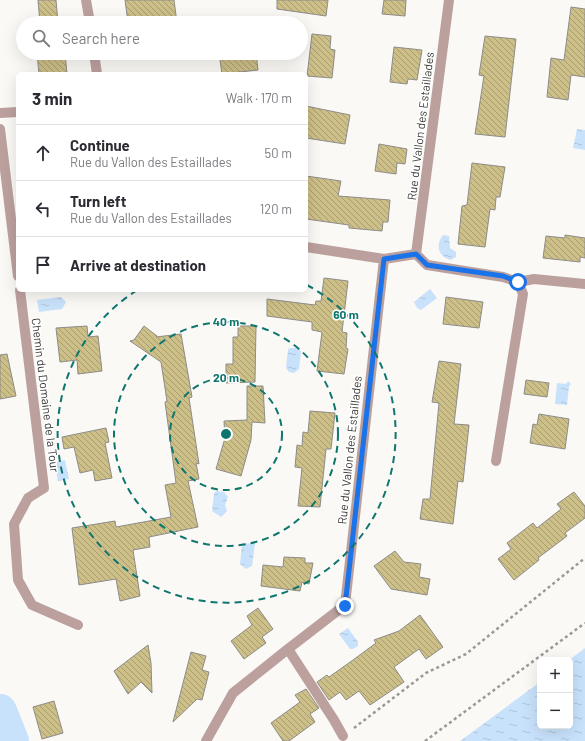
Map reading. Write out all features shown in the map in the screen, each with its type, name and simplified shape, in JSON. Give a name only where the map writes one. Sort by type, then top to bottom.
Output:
[{"type":"street","points":[[86,0],[89,16]]},
{"type":"street","name":"Rue du Vallon des Estaillades","points":[[416,254],[449,0]]},
{"type":"street","points":[[95,60],[97,72]]},
{"type":"street","points":[[0,113],[16,112]]},
{"type":"street","points":[[0,129],[16,260]]},
{"type":"street","points":[[308,247],[384,259],[416,254],[427,265],[503,276],[518,282],[534,279],[585,284]]},
{"type":"street","name":"Rue du Vallon des Estaillades","points":[[206,741],[233,693],[345,606],[384,259]]},
{"type":"street","points":[[496,461],[523,294],[518,282]]},
{"type":"street","name":"Chemin du Domaine de la Tour","points":[[20,292],[44,488],[28,498],[14,524],[18,580],[32,605],[78,625]]},
{"type":"street","points":[[288,649],[343,736]]},
{"type":"path","points":[[343,736],[426,673],[466,654],[579,562],[585,559]]},
{"type":"path","points":[[425,741],[585,623]]},
{"type":"water","points":[[577,129],[585,130],[585,150],[573,148]]},
{"type":"water","points":[[443,235],[449,236],[450,248],[456,252],[456,257],[451,260],[443,256],[439,250],[439,243]]},
{"type":"water","points":[[430,289],[437,298],[421,310],[417,308],[414,302]]},
{"type":"water","points":[[61,297],[66,302],[62,309],[39,312],[37,300]]},
{"type":"water","points":[[299,348],[301,352],[299,369],[294,373],[289,372],[286,368],[288,349]]},
{"type":"water","points":[[568,381],[571,384],[569,386],[567,405],[555,404],[557,383],[566,384]]},
{"type":"water","points":[[65,460],[69,479],[58,481],[54,462]]},
{"type":"water","points":[[216,491],[224,492],[228,497],[225,505],[227,511],[221,517],[212,511],[214,494]]},
{"type":"water","points":[[242,543],[255,544],[252,566],[246,569],[240,564]]},
{"type":"water","points":[[348,628],[358,642],[358,646],[353,649],[350,649],[339,634]]},
{"type":"water","points":[[585,648],[585,741],[460,741],[537,684],[537,729],[573,729],[573,657]]},
{"type":"building","points":[[38,0],[56,0],[57,16],[39,16]]},
{"type":"building","points":[[125,0],[174,0],[176,16],[127,16]]},
{"type":"building","points":[[277,0],[328,0],[326,16],[277,9]]},
{"type":"building","points":[[384,0],[406,0],[405,16],[382,14]]},
{"type":"building","points":[[571,7],[585,9],[585,77],[571,75],[568,100],[547,97],[551,58],[564,60]]},
{"type":"building","points":[[312,34],[331,36],[330,49],[335,50],[332,78],[308,76]]},
{"type":"building","points":[[485,36],[516,39],[505,137],[475,134],[484,76],[479,75]]},
{"type":"building","points":[[394,47],[422,50],[417,80],[408,79],[407,84],[390,82]]},
{"type":"building","points":[[38,60],[66,60],[67,72],[39,72]]},
{"type":"building","points":[[220,60],[257,60],[258,70],[222,72]]},
{"type":"building","points":[[308,106],[350,115],[345,144],[308,138]]},
{"type":"building","points":[[379,144],[407,149],[405,164],[397,163],[396,174],[375,171]]},
{"type":"building","points":[[472,163],[505,167],[500,197],[496,197],[495,210],[490,209],[485,247],[458,244],[462,206],[467,205]]},
{"type":"building","points":[[308,176],[341,181],[338,196],[390,200],[388,222],[383,222],[382,231],[349,228],[349,225],[308,219]]},
{"type":"building","points":[[565,235],[585,238],[585,258],[580,257],[580,262],[543,258],[546,236],[565,238]]},
{"type":"building","points":[[324,278],[348,281],[342,332],[347,333],[346,348],[348,349],[344,374],[317,371],[322,332],[312,330],[312,322],[267,316],[267,299],[315,305],[316,301],[321,301]]},
{"type":"building","points":[[446,297],[483,302],[479,328],[443,324]]},
{"type":"building","points":[[87,326],[88,337],[98,336],[102,371],[78,374],[77,360],[60,362],[56,328]]},
{"type":"building","points":[[144,326],[157,336],[156,337],[181,334],[192,397],[189,398],[199,464],[196,463],[199,479],[188,481],[198,527],[149,537],[150,547],[133,550],[140,596],[120,601],[116,579],[79,585],[72,528],[115,521],[116,527],[171,517],[165,485],[176,483],[161,362],[130,341],[134,340]]},
{"type":"building","points":[[238,326],[256,326],[255,382],[226,383],[226,364],[233,364],[233,337],[238,337]]},
{"type":"building","points":[[7,354],[16,396],[0,399],[0,355]]},
{"type":"building","points":[[439,361],[461,364],[454,424],[469,425],[463,482],[458,481],[453,524],[420,519],[423,499],[430,499],[439,403],[432,402]]},
{"type":"building","points":[[526,380],[549,383],[547,397],[524,394]]},
{"type":"building","points":[[247,386],[263,386],[265,423],[252,422],[251,440],[241,476],[216,469],[225,438],[224,421],[247,420]]},
{"type":"building","points":[[310,411],[335,413],[331,449],[326,449],[320,507],[298,506],[302,468],[295,467],[297,445],[302,446],[303,432],[308,433]]},
{"type":"building","points":[[539,414],[569,419],[565,449],[530,443],[533,424],[537,425]]},
{"type":"building","points":[[106,428],[109,442],[105,443],[112,478],[95,481],[93,470],[80,473],[74,447],[64,449],[62,437]]},
{"type":"building","points":[[574,492],[585,506],[585,518],[565,533],[567,536],[538,558],[539,560],[514,580],[498,559],[511,549],[507,543],[533,523],[537,528],[561,509],[557,504]]},
{"type":"building","points":[[395,551],[404,562],[421,564],[419,577],[430,579],[427,595],[391,589],[374,566]]},
{"type":"building","points":[[284,557],[305,558],[305,563],[313,563],[309,584],[302,582],[300,591],[261,586],[263,565],[283,567]]},
{"type":"building","points":[[258,608],[273,629],[262,637],[266,643],[244,659],[231,641],[252,625],[247,616]]},
{"type":"building","points":[[420,615],[443,647],[426,659],[419,649],[394,667],[404,682],[370,705],[359,691],[346,700],[340,692],[329,700],[317,682],[327,675],[329,677],[353,660],[376,643],[374,640],[399,631]]},
{"type":"building","points":[[148,645],[151,663],[152,693],[141,682],[128,694],[114,671]]},
{"type":"building","points":[[191,652],[206,656],[202,670],[209,672],[202,700],[197,699],[173,722]]},
{"type":"building","points":[[306,689],[319,708],[310,714],[315,722],[289,741],[283,741],[271,723],[300,702],[295,695]]},
{"type":"building","points":[[54,701],[63,733],[42,739],[33,707]]},
{"type":"waterway","points":[[0,711],[12,741]]},
{"type":"route","points":[[345,606],[384,259],[416,254],[427,265],[503,276],[518,282]]}]
